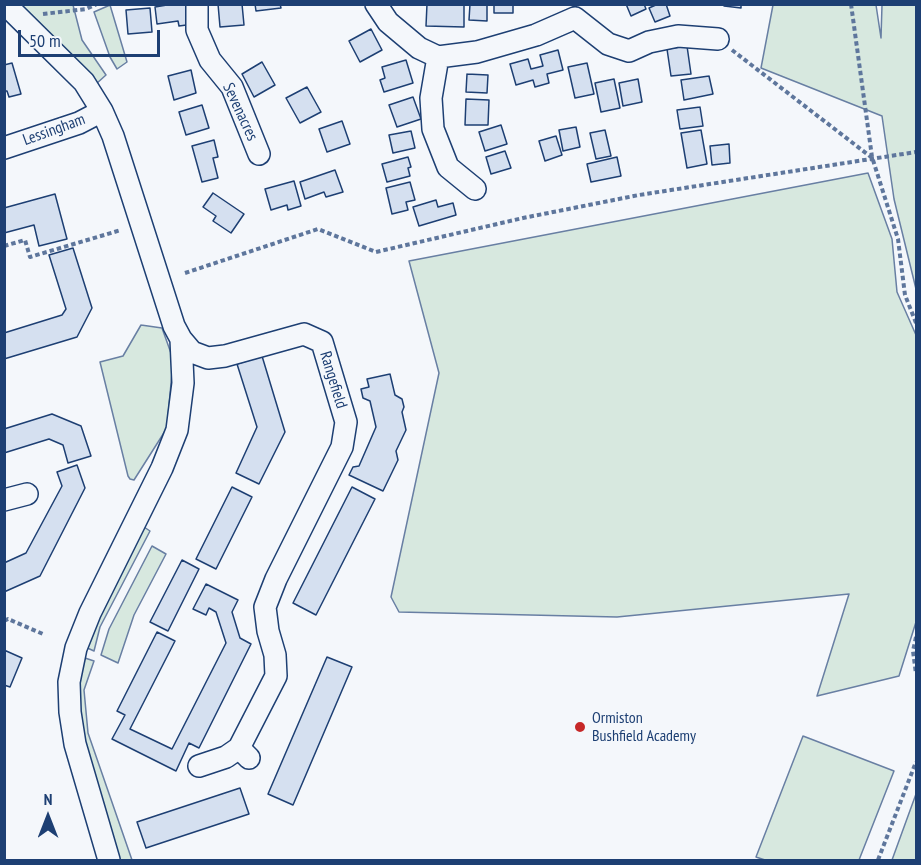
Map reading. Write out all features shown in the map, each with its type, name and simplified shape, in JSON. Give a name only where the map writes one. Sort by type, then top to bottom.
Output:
[{"type":"street","name":"Lessingham","points":[[4,148],[79,123],[102,111],[84,82],[5,4]]},
{"type":"street","name":"Sevenacres","points":[[197,4],[197,30],[210,60],[232,87],[259,154]]},
{"type":"street","points":[[376,4],[388,22],[419,48],[438,57],[477,52],[536,35],[575,11],[608,45],[629,51],[649,42],[678,36],[718,39]]},
{"type":"street","points":[[438,57],[431,98],[433,129],[448,167],[476,189]]},
{"type":"street","name":"Rangefield","points":[[102,111],[113,136],[174,326],[181,339],[192,352],[208,358],[225,357],[304,334],[322,342],[346,422],[342,447],[276,579],[265,607],[268,631],[275,655],[276,676],[245,753],[199,766]]},
{"type":"street","points":[[109,861],[75,744],[70,712],[69,682],[76,648],[90,613],[162,468],[177,430],[183,383],[181,339]]},
{"type":"street","points":[[4,500],[27,494]]},
{"type":"path","points":[[34,15],[97,4]]},
{"type":"path","points":[[851,4],[872,158],[898,239],[905,295],[916,323]]},
{"type":"path","points":[[718,39],[872,158]]},
{"type":"path","points":[[184,273],[318,229],[376,252],[523,218],[639,195],[916,152]]},
{"type":"path","points":[[4,246],[25,240],[30,257],[121,230]]},
{"type":"path","points":[[4,621],[8,620],[43,634]]},
{"type":"path","points":[[916,637],[913,651],[916,674]]},
{"type":"path","points":[[878,861],[916,762]]},
{"type":"shaded area","points":[[19,5],[73,5],[82,40],[106,75],[96,84]]},
{"type":"shaded area","points":[[110,5],[127,62],[117,69],[110,57],[94,12]]},
{"type":"shaded area","points":[[773,5],[876,5],[881,38],[882,5],[916,5],[916,289],[894,199],[882,116],[761,68]]},
{"type":"shaded area","points":[[868,173],[892,239],[897,292],[916,335],[916,622],[899,676],[817,696],[849,594],[617,617],[399,612],[391,597],[439,373],[409,261]]},
{"type":"shaded area","points":[[141,325],[162,328],[172,356],[172,372],[167,428],[134,480],[128,476],[100,362],[123,356]]},
{"type":"shaded area","points":[[141,525],[150,531],[100,627],[94,651],[83,646]]},
{"type":"shaded area","points":[[152,546],[166,554],[134,615],[118,663],[101,655],[109,629]]},
{"type":"shaded area","points":[[82,657],[94,661],[84,690],[88,733],[132,860],[116,860],[78,720],[78,673]]},
{"type":"shaded area","points":[[803,736],[894,771],[859,860],[765,860],[756,857]]},
{"type":"shaded area","points":[[916,794],[916,860],[892,860]]},
{"type":"building","points":[[192,4],[194,24],[179,26],[178,21],[157,24],[155,7]]},
{"type":"building","points":[[218,4],[242,4],[244,25],[220,27]]},
{"type":"building","points":[[255,4],[280,4],[281,8],[256,11]]},
{"type":"building","points":[[427,4],[464,5],[464,27],[426,26]]},
{"type":"building","points":[[470,4],[487,4],[487,21],[469,20]]},
{"type":"building","points":[[494,4],[513,4],[513,13],[494,13]]},
{"type":"building","points":[[626,4],[644,4],[646,9],[631,16]]},
{"type":"building","points":[[658,4],[666,4],[670,16],[655,22],[649,8]]},
{"type":"building","points":[[724,4],[741,4],[741,8],[724,6]]},
{"type":"building","points":[[150,8],[152,32],[128,34],[126,10]]},
{"type":"building","points":[[371,29],[382,50],[360,62],[349,41]]},
{"type":"building","points":[[687,46],[691,74],[671,76],[667,49]]},
{"type":"building","points":[[558,50],[563,70],[547,74],[549,83],[535,87],[533,80],[516,85],[510,64],[528,59],[531,69],[543,66],[540,55]]},
{"type":"building","points":[[406,60],[413,83],[384,92],[380,80],[385,78],[382,67]]},
{"type":"building","points":[[262,62],[275,85],[254,97],[242,74]]},
{"type":"building","points":[[12,63],[21,94],[9,97],[7,91],[4,91],[4,65]]},
{"type":"building","points":[[587,63],[594,94],[575,98],[568,67]]},
{"type":"building","points":[[191,70],[196,93],[174,100],[168,76]]},
{"type":"building","points":[[467,74],[488,75],[487,93],[466,92]]},
{"type":"building","points":[[709,76],[713,94],[684,100],[681,80]]},
{"type":"building","points":[[614,79],[620,108],[601,112],[595,83]]},
{"type":"building","points":[[638,79],[642,102],[623,106],[619,83]]},
{"type":"building","points":[[307,87],[321,112],[300,123],[286,98]]},
{"type":"building","points":[[413,97],[421,119],[397,127],[389,105]]},
{"type":"building","points":[[466,99],[489,100],[488,125],[465,125]]},
{"type":"building","points":[[202,105],[209,128],[186,135],[179,112]]},
{"type":"building","points":[[700,107],[703,126],[680,129],[677,110]]},
{"type":"building","points":[[342,121],[350,144],[327,152],[319,129]]},
{"type":"building","points":[[501,125],[507,144],[485,151],[479,132]]},
{"type":"building","points":[[576,127],[580,147],[563,151],[559,130]]},
{"type":"building","points":[[605,130],[611,156],[596,159],[590,133]]},
{"type":"building","points":[[701,130],[707,164],[687,168],[681,133]]},
{"type":"building","points":[[411,131],[415,148],[393,153],[389,135]]},
{"type":"building","points":[[556,136],[562,155],[545,161],[539,141]]},
{"type":"building","points":[[214,140],[218,157],[213,158],[218,178],[202,182],[192,146]]},
{"type":"building","points":[[729,144],[730,163],[712,165],[710,146]]},
{"type":"building","points":[[505,151],[511,168],[491,174],[486,157]]},
{"type":"building","points":[[408,157],[411,167],[408,168],[410,176],[387,182],[382,164]]},
{"type":"building","points":[[617,157],[621,176],[591,182],[587,164]]},
{"type":"building","points":[[335,170],[343,192],[326,197],[324,192],[305,199],[300,182]]},
{"type":"building","points":[[294,181],[301,206],[288,210],[287,205],[271,210],[265,189]]},
{"type":"building","points":[[410,182],[415,200],[406,202],[408,210],[392,214],[386,188]]},
{"type":"building","points":[[213,193],[244,214],[231,233],[213,221],[216,216],[203,207]]},
{"type":"building","points":[[55,194],[67,239],[39,246],[34,225],[4,233],[4,208]]},
{"type":"building","points":[[436,200],[438,207],[453,203],[456,215],[419,226],[413,207]]},
{"type":"building","points":[[73,248],[92,308],[77,337],[4,359],[4,333],[62,315],[66,309],[49,255]]},
{"type":"building","points":[[262,356],[285,432],[259,484],[236,473],[257,427],[237,364]]},
{"type":"building","points":[[390,374],[395,395],[402,399],[406,430],[396,451],[398,460],[383,491],[349,475],[353,467],[359,466],[376,427],[370,401],[363,398],[361,389],[369,387],[367,379]]},
{"type":"building","points":[[52,414],[81,426],[91,456],[68,463],[63,445],[49,439],[4,453],[4,429]]},
{"type":"building","points":[[77,465],[85,488],[40,576],[4,592],[4,563],[26,553],[62,486],[57,472]]},
{"type":"building","points":[[232,487],[252,497],[216,569],[196,559]]},
{"type":"building","points":[[352,487],[375,499],[316,615],[293,603]]},
{"type":"building","points":[[182,560],[199,569],[168,631],[150,622]]},
{"type":"building","points":[[206,584],[238,600],[232,612],[240,638],[251,644],[199,748],[189,743],[176,771],[112,739],[125,715],[117,711],[157,632],[175,641],[130,729],[172,749],[226,643],[216,612],[209,608],[206,615],[193,609]]},
{"type":"building","points":[[4,650],[22,658],[10,687],[4,685]]},
{"type":"building","points":[[327,657],[352,667],[293,805],[268,794]]},
{"type":"building","points":[[240,788],[249,814],[146,848],[137,822]]},
{"type":"place","name":"Ormiston Bushfield Academy","points":[[580,727]]}]
